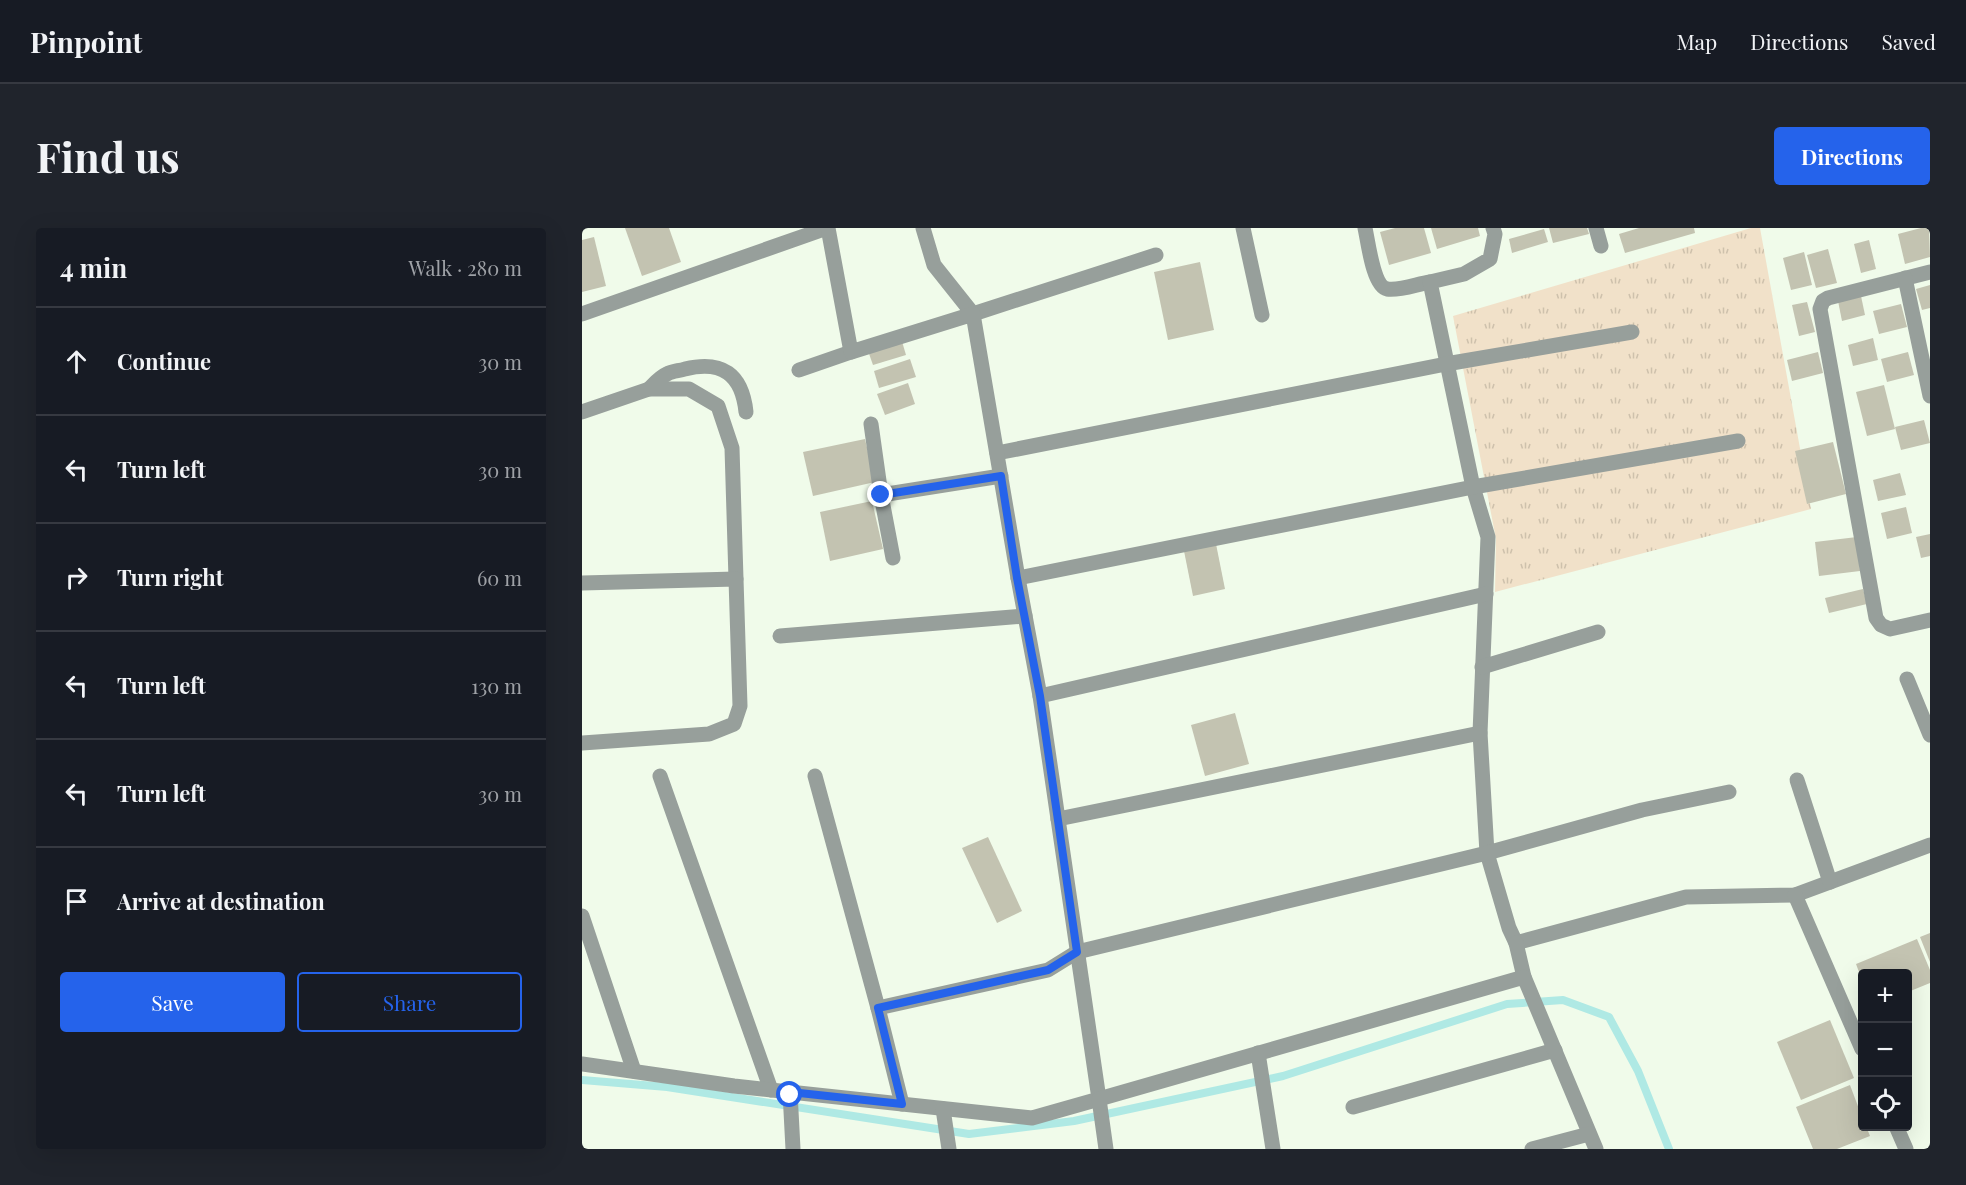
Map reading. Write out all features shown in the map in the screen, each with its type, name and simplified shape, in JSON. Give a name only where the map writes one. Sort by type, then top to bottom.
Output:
[{"type":"street","points":[[582,315],[827,228],[851,352]]},
{"type":"street","points":[[923,228],[934,265],[973,314],[998,453],[1017,578],[1040,696],[1106,1149]]},
{"type":"street","points":[[1244,228],[1262,315]]},
{"type":"street","points":[[1365,228],[1377,281],[1383,288],[1391,289],[1464,274],[1491,259],[1494,228]]},
{"type":"street","points":[[1596,228],[1600,246]]},
{"type":"street","points":[[799,370],[1156,255]]},
{"type":"street","points":[[1930,272],[1828,298],[1823,301],[1820,309],[1876,618],[1881,625],[1890,629],[1930,620]]},
{"type":"street","points":[[1905,278],[1930,396]]},
{"type":"street","points":[[1430,282],[1473,488],[1488,537],[1480,733],[1487,854],[1509,928],[1516,943],[1524,977],[1596,1149]]},
{"type":"street","points":[[998,453],[1446,364],[1632,332]]},
{"type":"street","points":[[649,389],[665,374],[702,365],[723,369],[736,380],[745,401],[746,412]]},
{"type":"street","points":[[582,412],[649,389],[688,389],[718,406],[732,448],[740,706],[734,724],[709,734],[582,743]]},
{"type":"street","points":[[871,424],[893,558]]},
{"type":"street","points":[[1017,578],[1473,488],[1738,441]]},
{"type":"street","points":[[881,495],[1001,476]]},
{"type":"street","points":[[582,582],[736,579]]},
{"type":"street","points":[[1040,696],[1486,594]]},
{"type":"street","points":[[780,636],[1025,616]]},
{"type":"street","points":[[1482,667],[1598,633]]},
{"type":"street","points":[[1907,679],[1930,735]]},
{"type":"street","points":[[1058,819],[1480,733]]},
{"type":"street","points":[[660,776],[771,1090]]},
{"type":"street","points":[[815,776],[902,1104]]},
{"type":"street","points":[[1797,780],[1830,882]]},
{"type":"street","points":[[878,1008],[1048,970],[1077,952],[1487,854],[1642,810],[1729,792]]},
{"type":"street","points":[[1516,943],[1686,897],[1795,895],[1930,845]]},
{"type":"street","points":[[1795,895],[1858,1038]]},
{"type":"street","points":[[582,916],[634,1071]]},
{"type":"street","points":[[582,1064],[790,1093],[1032,1118],[1524,977]]},
{"type":"street","points":[[1353,1107],[1555,1050]]},
{"type":"street","points":[[1258,1053],[1273,1149]]},
{"type":"street","points":[[790,1093],[793,1149]]},
{"type":"street","points":[[943,1109],[949,1149]]},
{"type":"street","points":[[1898,1131],[1906,1149]]},
{"type":"street","points":[[1533,1149],[1589,1134]]},
{"type":"green space","points":[[1751,228],[1760,228],[1811,509],[1495,592],[1496,539],[1453,316]]},
{"type":"building","points":[[625,228],[669,228],[681,262],[642,276]]},
{"type":"building","points":[[1395,228],[1424,228],[1431,253],[1389,265],[1380,232]]},
{"type":"building","points":[[1431,228],[1478,228],[1480,236],[1437,249]]},
{"type":"building","points":[[1549,228],[1587,228],[1589,234],[1553,243]]},
{"type":"building","points":[[1639,228],[1694,228],[1695,233],[1625,253],[1619,234]]},
{"type":"building","points":[[1929,228],[1930,257],[1905,264],[1898,234]]},
{"type":"building","points":[[1544,229],[1548,242],[1512,253],[1509,239]]},
{"type":"building","points":[[594,237],[606,286],[582,292],[582,240]]},
{"type":"building","points":[[1869,240],[1876,269],[1861,273],[1854,244]]},
{"type":"building","points":[[1828,249],[1837,283],[1816,288],[1807,255]]},
{"type":"building","points":[[1804,252],[1812,285],[1791,290],[1783,258]]},
{"type":"building","points":[[1200,262],[1214,330],[1168,340],[1154,272]]},
{"type":"building","points":[[1930,285],[1930,308],[1922,310],[1916,289]]},
{"type":"building","points":[[1861,296],[1865,315],[1842,321],[1838,301]]},
{"type":"building","points":[[1807,302],[1815,332],[1799,336],[1792,305]]},
{"type":"building","points":[[1901,304],[1907,327],[1879,334],[1873,311]]},
{"type":"building","points":[[901,338],[906,355],[873,365],[867,348]]},
{"type":"building","points":[[1873,338],[1878,360],[1853,366],[1848,345]]},
{"type":"building","points":[[1818,352],[1823,373],[1792,381],[1787,360]]},
{"type":"building","points":[[1908,352],[1914,375],[1887,382],[1881,359]]},
{"type":"building","points":[[910,359],[916,377],[879,388],[874,371]]},
{"type":"building","points":[[908,383],[915,404],[885,415],[877,394]]},
{"type":"building","points":[[1884,385],[1895,429],[1867,436],[1856,392]]},
{"type":"building","points":[[1924,420],[1930,443],[1901,450],[1895,427]]},
{"type":"building","points":[[865,439],[875,482],[813,496],[803,452]]},
{"type":"building","points":[[1833,442],[1846,494],[1807,504],[1795,451]]},
{"type":"building","points":[[1900,473],[1906,495],[1878,501],[1873,480]]},
{"type":"building","points":[[872,501],[883,549],[830,561],[820,512]]},
{"type":"building","points":[[1906,507],[1912,533],[1887,539],[1881,513]]},
{"type":"building","points":[[1930,534],[1930,556],[1921,558],[1916,537]]},
{"type":"building","points":[[1857,537],[1860,571],[1819,576],[1815,542]]},
{"type":"building","points":[[1216,544],[1225,589],[1193,596],[1184,551]]},
{"type":"building","points":[[1863,589],[1867,604],[1829,613],[1825,598]]},
{"type":"building","points":[[1235,713],[1249,764],[1205,776],[1191,725]]},
{"type":"building","points":[[988,837],[1022,911],[997,923],[962,848]]},
{"type":"building","points":[[1930,933],[1930,962],[1920,937]]},
{"type":"building","points":[[1917,939],[1930,970],[1930,983],[1912,990],[1912,969],[1858,969],[1856,964]]},
{"type":"building","points":[[1830,1020],[1854,1078],[1801,1100],[1777,1042]]},
{"type":"building","points":[[1850,1085],[1858,1106],[1858,1131],[1868,1131],[1870,1136],[1837,1149],[1813,1149],[1796,1107]]},
{"type":"waterway","points":[[582,1080],[667,1087],[969,1134],[1074,1121],[1283,1076],[1507,1004],[1563,1000],[1609,1017],[1638,1071],[1669,1149]]},
{"type":"route","points":[[790,1095],[790,1092],[902,1104],[878,1008],[1048,970],[1077,952],[1040,696],[1017,578],[1001,476],[881,495]]}]
